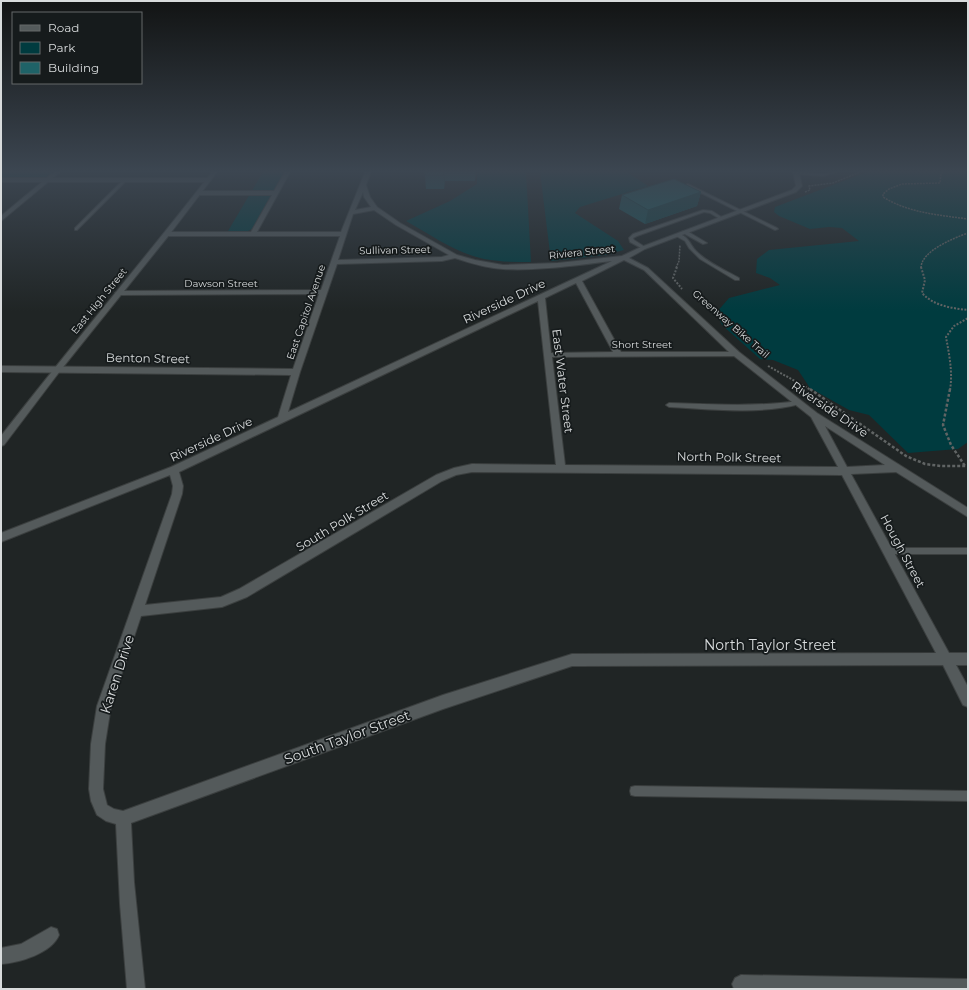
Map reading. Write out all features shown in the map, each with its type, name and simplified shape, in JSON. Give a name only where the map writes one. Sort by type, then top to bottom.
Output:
[{"type":"street","name":"East High Street","points":[[1,443],[57,369],[179,218]]},
{"type":"street","points":[[253,234],[262,218]]},
{"type":"street","name":"East Capitol Avenue","points":[[282,419],[296,372],[349,218]]},
{"type":"street","name":"Riviera Street","points":[[390,218],[455,256],[474,262],[503,267],[558,265],[624,258],[643,248],[720,218]]},
{"type":"street","points":[[167,234],[344,234]]},
{"type":"street","name":"Sullivan Street","points":[[334,262],[442,259],[455,256]]},
{"type":"street","name":"Riverside Drive","points":[[1,538],[174,470],[624,258],[646,269],[736,354],[814,415],[968,513]]},
{"type":"street","points":[[578,280],[618,354]]},
{"type":"street","name":"Dawson Street","points":[[120,293],[323,292]]},
{"type":"street","name":"East Water Street","points":[[541,297],[561,468]]},
{"type":"street","name":"Short Street","points":[[548,355],[736,354]]},
{"type":"street","name":"Benton Street","points":[[1,369],[296,372]]},
{"type":"street","name":"Hough Street","points":[[814,415],[968,700]]},
{"type":"street","name":"South Polk Street","points":[[138,611],[222,602],[243,593],[439,478],[454,472],[472,468],[561,468]]},
{"type":"street","name":"North Polk Street","points":[[561,468],[845,471],[897,468]]},
{"type":"street","name":"Karen Drive","points":[[123,818],[111,816],[102,810],[98,801],[96,789],[98,744],[104,706],[138,611],[177,494],[178,486],[174,470]]},
{"type":"street","name":"North Taylor Street","points":[[572,660],[968,659]]},
{"type":"street","name":"South Taylor Street","points":[[123,818],[443,702],[572,660]]},
{"type":"street","points":[[123,818],[123,850],[136,989]]},
{"type":"street","points":[[1,956],[14,956],[32,949],[51,935]]},
{"type":"street","points":[[741,984],[968,988]]},
{"type":"lane","points":[[76,229],[87,218]]},
{"type":"lane","points":[[643,248],[632,241],[631,238],[635,235],[683,218]]},
{"type":"lane","points":[[756,218],[776,228]]},
{"type":"lane","points":[[685,232],[705,243]]},
{"type":"lane","points":[[678,235],[688,240],[689,246],[696,254],[737,279]]},
{"type":"lane","points":[[669,405],[757,407],[784,406],[798,403]]},
{"type":"lane","points":[[888,551],[968,551]]},
{"type":"lane","points":[[635,791],[968,796]]},
{"type":"path","points":[[968,233],[947,242],[923,258],[920,266],[926,282],[922,293],[925,297],[936,303],[968,310]]},
{"type":"path","name":"Greenway Bike Trail","points":[[685,292],[673,276],[679,261],[680,245],[688,240]]},
{"type":"path","points":[[966,466],[951,445],[943,424],[951,383],[950,359],[946,337],[954,326],[968,318]]},
{"type":"path","name":"Greenway Bike Trail","points":[[765,364],[803,384],[906,456],[925,464],[941,466],[966,466]]},
{"type":"green space","points":[[236,218],[258,218],[252,229],[248,231],[228,231]]},
{"type":"green space","points":[[412,218],[529,218],[531,262],[496,261],[474,256],[444,243],[406,221]]},
{"type":"green space","points":[[546,218],[583,218],[618,241],[624,250],[605,255],[551,261]]},
{"type":"green space","points":[[784,218],[968,218],[968,442],[958,449],[908,453],[869,415],[849,410],[810,388],[798,370],[773,360],[760,359],[722,325],[716,313],[729,298],[780,285],[770,278],[756,273],[757,259],[769,250],[859,241],[842,228],[829,227],[810,229]]}]
